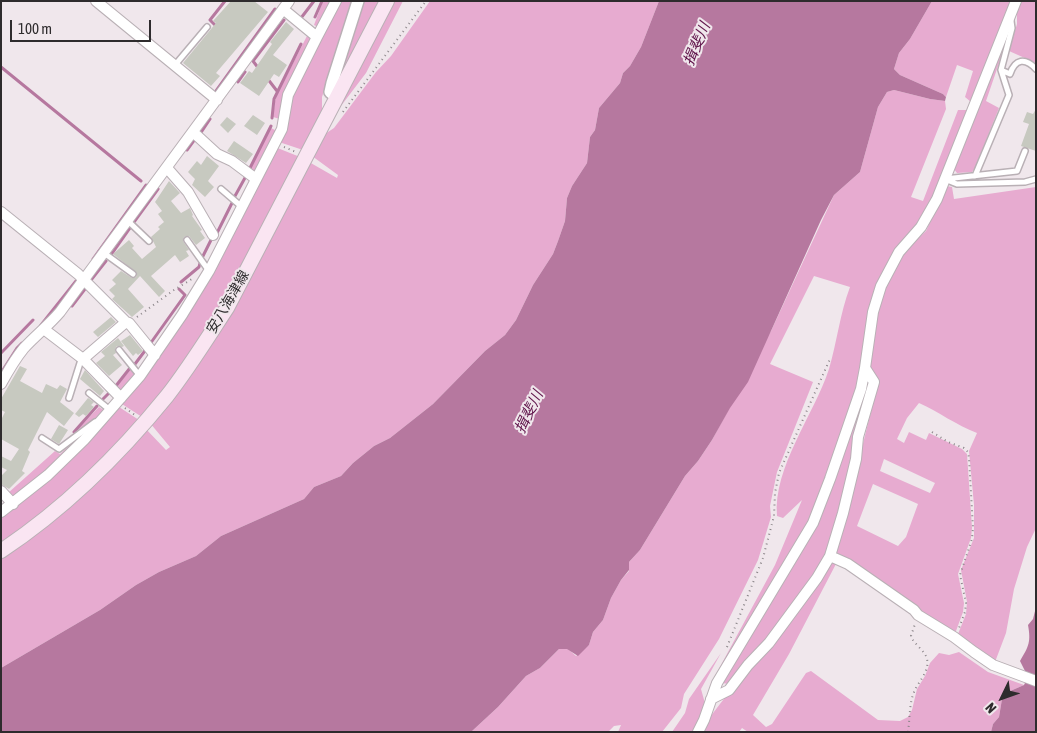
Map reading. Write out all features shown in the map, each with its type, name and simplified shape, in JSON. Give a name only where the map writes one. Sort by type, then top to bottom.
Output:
[{"type":"main road","name":"安八海津線","points":[[1,551],[55,510],[95,474],[145,422],[188,367],[227,308],[387,1]]},
{"type":"street","points":[[96,1],[217,100]]},
{"type":"street","points":[[1,512],[48,475],[84,440],[140,376],[155,355],[208,270],[275,143],[282,129],[288,95],[336,1]]},
{"type":"street","points":[[336,96],[330,92],[332,83],[358,1]]},
{"type":"street","points":[[698,732],[717,683],[813,523],[861,389],[866,368],[873,312],[881,286],[899,252],[921,227],[937,199],[1016,1]]},
{"type":"street","points":[[1,384],[25,347],[44,330],[84,280],[286,5],[316,37]]},
{"type":"street","points":[[193,132],[217,154],[232,161],[256,178]]},
{"type":"street","points":[[167,168],[188,192],[213,235]]},
{"type":"street","points":[[1,212],[84,280],[127,322],[155,355]]},
{"type":"street","points":[[83,359],[127,322]]},
{"type":"street","points":[[44,330],[83,359],[116,403]]},
{"type":"street","points":[[712,699],[729,690],[748,665],[769,643],[817,578],[830,556],[856,460],[858,437],[874,382],[866,368]]},
{"type":"street","points":[[1,491],[13,504]]},
{"type":"street","points":[[830,556],[848,564],[914,610],[918,615],[954,637],[993,665],[1036,681]]},
{"type":"lane","points":[[975,176],[1009,95],[1000,70],[1012,28],[1010,15]]},
{"type":"lane","points":[[175,66],[207,27]]},
{"type":"lane","points":[[1000,70],[1010,74],[1013,65],[1018,62],[1026,62],[1036,69]]},
{"type":"lane","points":[[945,180],[1017,171],[1025,151]]},
{"type":"lane","points":[[945,180],[957,184],[1025,182],[1036,179]]},
{"type":"lane","points":[[221,189],[242,207]]},
{"type":"lane","points":[[128,221],[149,242]]},
{"type":"lane","points":[[187,240],[208,270]]},
{"type":"lane","points":[[104,253],[133,274]]},
{"type":"lane","points":[[119,350],[140,376]]},
{"type":"lane","points":[[69,398],[83,359]]},
{"type":"lane","points":[[89,393],[116,403]]},
{"type":"lane","points":[[42,438],[59,449],[93,423],[100,422]]},
{"type":"path","points":[[338,119],[426,1]]},
{"type":"path","points":[[275,143],[306,156]]},
{"type":"path","points":[[127,322],[174,290],[208,270]]},
{"type":"path","points":[[726,648],[763,558],[774,516],[774,493],[779,473],[830,358]]},
{"type":"path","points":[[116,403],[145,422]]},
{"type":"path","points":[[932,432],[948,442],[964,448],[968,452],[969,458],[973,533],[960,575],[966,603],[965,612],[954,637]]},
{"type":"path","points":[[908,732],[914,690],[928,665],[926,656],[911,636],[918,615]]},
{"type":"shaded area","points":[[323,1],[332,1],[318,27],[314,25]]},
{"type":"shaded area","points":[[341,1],[353,1],[322,97],[322,115],[303,150],[279,142],[291,98]]},
{"type":"shaded area","points":[[364,1],[381,1],[335,90]]},
{"type":"shaded area","points":[[393,1],[403,1],[366,73],[331,119]]},
{"type":"shaded area","points":[[430,1],[659,1],[641,47],[630,66],[623,73],[620,83],[599,108],[595,130],[590,137],[587,163],[572,186],[567,198],[565,221],[553,254],[533,285],[516,320],[505,335],[485,351],[433,404],[390,438],[374,446],[353,463],[341,476],[314,487],[304,499],[221,536],[196,556],[159,572],[136,585],[100,610],[1,668],[1,558],[32,536],[145,428],[166,450],[170,447],[150,423],[309,162],[337,178],[338,175],[312,156],[322,136],[334,128],[376,72],[391,56]]},
{"type":"shaded area","points":[[932,1],[1012,1],[971,102],[965,97],[973,71],[957,65],[946,97],[900,75],[894,69],[899,53],[910,39]]},
{"type":"shaded area","points":[[1020,1],[1036,1],[1036,63],[1009,51],[1017,24],[1017,9]]},
{"type":"shaded area","points":[[307,36],[313,39],[280,119],[273,117],[278,92]]},
{"type":"shaded area","points":[[1005,38],[1007,40],[986,101],[999,108],[975,168],[972,172],[957,173],[954,169]]},
{"type":"shaded area","points":[[894,90],[945,101],[946,109],[911,197],[923,201],[958,110],[968,110],[932,201],[879,282],[857,388],[809,521],[714,678],[775,565],[802,500],[783,518],[777,516],[777,498],[781,479],[829,369],[850,287],[814,276],[770,364],[813,382],[777,472],[770,506],[771,517],[758,560],[719,639],[684,694],[681,708],[662,732],[618,732],[621,725],[614,726],[608,732],[471,732],[498,707],[526,676],[540,668],[559,649],[567,648],[576,656],[589,645],[593,632],[603,620],[611,598],[621,580],[629,571],[629,562],[640,550],[685,476],[712,440],[771,331],[834,195],[860,172],[878,107],[887,92]]},
{"type":"shaded area","points":[[271,128],[277,131],[254,174],[249,171]]},
{"type":"shaded area","points":[[275,147],[300,157],[223,304],[194,349],[142,417],[122,404],[140,381]]},
{"type":"shaded area","points":[[947,186],[952,187],[954,199],[1036,187],[1036,528],[1027,547],[1014,589],[1006,633],[995,662],[958,634],[966,614],[967,602],[961,570],[974,538],[974,505],[969,451],[977,433],[919,403],[907,418],[897,439],[904,443],[909,432],[926,440],[929,433],[962,449],[967,454],[972,528],[971,538],[958,574],[964,603],[963,612],[956,631],[952,633],[836,553],[876,391],[877,380],[869,364],[876,313],[884,288],[902,253],[926,231]],"holes":[[[884,459],[935,483],[930,493],[880,471]],[[873,484],[918,504],[906,537],[898,546],[857,526]]]},
{"type":"shaded area","points":[[131,369],[135,374],[123,391],[119,392],[115,388]]},
{"type":"shaded area","points":[[869,380],[871,381],[853,460],[826,554],[814,576],[767,641],[730,684],[721,683],[816,525]]},
{"type":"shaded area","points":[[99,407],[105,411],[95,420],[75,432]]},
{"type":"shaded area","points":[[119,407],[139,420],[120,441],[53,505],[1,545],[1,516]]},
{"type":"shaded area","points":[[90,427],[62,457],[17,497],[8,493],[55,451],[60,454]]},
{"type":"shaded area","points":[[829,562],[837,562],[789,654],[753,715],[766,727],[772,724],[806,673],[811,671],[878,720],[900,721],[908,717],[912,710],[917,689],[930,663],[939,653],[949,655],[959,652],[988,672],[1024,685],[1008,692],[1002,699],[999,717],[993,724],[991,732],[748,732],[742,728],[739,732],[702,732],[710,717]]},
{"type":"shaded area","points":[[721,653],[701,689],[706,707],[695,732],[672,732],[685,713],[689,699]]},
{"type":"water","name":"揖斐川","points":[[659,1],[932,1],[910,39],[899,53],[894,69],[900,75],[946,97],[945,101],[894,90],[887,92],[878,107],[860,172],[834,195],[748,382],[698,461],[685,476],[640,550],[629,562],[629,570],[611,598],[603,620],[593,632],[589,645],[578,656],[567,649],[559,649],[540,668],[526,676],[498,707],[471,732],[1,732],[1,668],[100,610],[136,585],[159,572],[196,556],[221,536],[304,499],[314,487],[341,476],[353,463],[374,446],[390,438],[433,404],[485,351],[505,335],[516,320],[533,285],[553,254],[565,221],[567,198],[572,186],[587,163],[590,137],[595,130],[599,108],[620,83],[623,73],[630,66],[641,47]]},
{"type":"water","points":[[1036,607],[1036,732],[991,732],[993,724],[999,717],[1002,699],[1008,692],[1024,685],[1028,677],[1020,661],[1028,644],[1028,625],[1033,619]]},
{"type":"building","points":[[231,1],[254,1],[268,12],[216,73],[220,76],[211,86],[183,63],[216,23],[213,21]]},
{"type":"building","points":[[286,22],[294,29],[273,55],[287,65],[279,77],[274,74],[259,96],[240,83],[249,71],[252,73],[272,44],[270,42]]},
{"type":"building","points":[[1036,109],[1036,151],[1021,146],[1029,124],[1023,122],[1027,112],[1033,114]]},
{"type":"building","points":[[253,115],[265,123],[257,135],[244,126]]},
{"type":"building","points":[[227,117],[236,124],[228,133],[220,125]]},
{"type":"building","points":[[234,141],[253,154],[246,163],[227,151]]},
{"type":"building","points":[[207,156],[219,166],[208,181],[214,187],[205,197],[192,185],[195,179],[188,172],[197,161],[201,165]]},
{"type":"building","points":[[169,181],[180,193],[171,201],[181,213],[190,208],[192,216],[205,238],[196,245],[189,236],[184,237],[183,241],[189,250],[186,251],[189,256],[180,262],[175,255],[151,276],[165,291],[159,297],[140,276],[128,289],[144,307],[132,317],[112,299],[115,296],[109,290],[116,284],[112,280],[121,271],[132,278],[136,277],[137,273],[113,254],[129,240],[134,246],[132,248],[142,259],[156,247],[151,237],[160,229],[158,227],[164,222],[158,214],[162,211],[155,202]]},
{"type":"building","points":[[111,317],[116,322],[98,337],[93,332]]},
{"type":"building","points":[[130,335],[143,351],[138,355],[136,353],[133,356],[121,341]]},
{"type":"building","points":[[118,338],[124,346],[117,346],[115,349],[116,353],[113,355],[122,365],[109,376],[96,363],[105,356],[101,352]]},
{"type":"building","points":[[20,366],[27,369],[20,381],[42,393],[46,384],[57,389],[60,385],[67,389],[60,402],[74,413],[64,426],[47,412],[28,450],[30,452],[22,471],[25,473],[9,489],[1,484],[1,476],[7,470],[1,467],[1,456],[11,461],[19,449],[1,439],[1,420],[5,412],[1,410],[1,399]]},
{"type":"building","points":[[85,370],[104,391],[100,396],[80,379]]},
{"type":"building","points":[[88,398],[94,402],[91,405],[94,407],[86,416],[83,414],[79,417],[75,414]]},
{"type":"building","points":[[59,425],[68,430],[59,444],[51,439]]},
{"type":"waterway","points":[[216,26],[210,20],[225,1]]},
{"type":"waterway","points":[[300,18],[314,1]]},
{"type":"waterway","points":[[315,17],[322,1]]},
{"type":"waterway","points":[[216,91],[275,9]]},
{"type":"waterway","points":[[259,69],[253,61],[284,20]]},
{"type":"waterway","points":[[272,118],[274,99],[301,44]]},
{"type":"waterway","points":[[1,67],[141,181]]},
{"type":"waterway","points":[[238,82],[245,72]]},
{"type":"waterway","points":[[267,78],[277,91]]},
{"type":"waterway","points":[[200,134],[210,119]]},
{"type":"waterway","points":[[249,170],[271,126]]},
{"type":"waterway","points":[[187,150],[195,139],[197,140]]},
{"type":"waterway","points":[[235,196],[246,176]]},
{"type":"waterway","points":[[93,259],[146,185]]},
{"type":"waterway","points":[[134,222],[158,189]]},
{"type":"waterway","points":[[216,235],[232,203]]},
{"type":"waterway","points":[[111,255],[130,228]]},
{"type":"waterway","points":[[202,258],[212,238]]},
{"type":"waterway","points":[[91,280],[106,261]]},
{"type":"waterway","points":[[181,282],[199,267],[200,263]]},
{"type":"waterway","points":[[41,325],[76,281]]},
{"type":"waterway","points":[[72,306],[85,289]]},
{"type":"waterway","points":[[150,344],[185,295],[179,289]]},
{"type":"waterway","points":[[1,353],[33,320]]},
{"type":"waterway","points":[[1,373],[22,343]]},
{"type":"waterway","points":[[135,364],[147,348]]},
{"type":"waterway","points":[[115,387],[130,368]]},
{"type":"waterway","points":[[103,399],[111,391]]},
{"type":"waterway","points":[[74,432],[97,406]]}]
